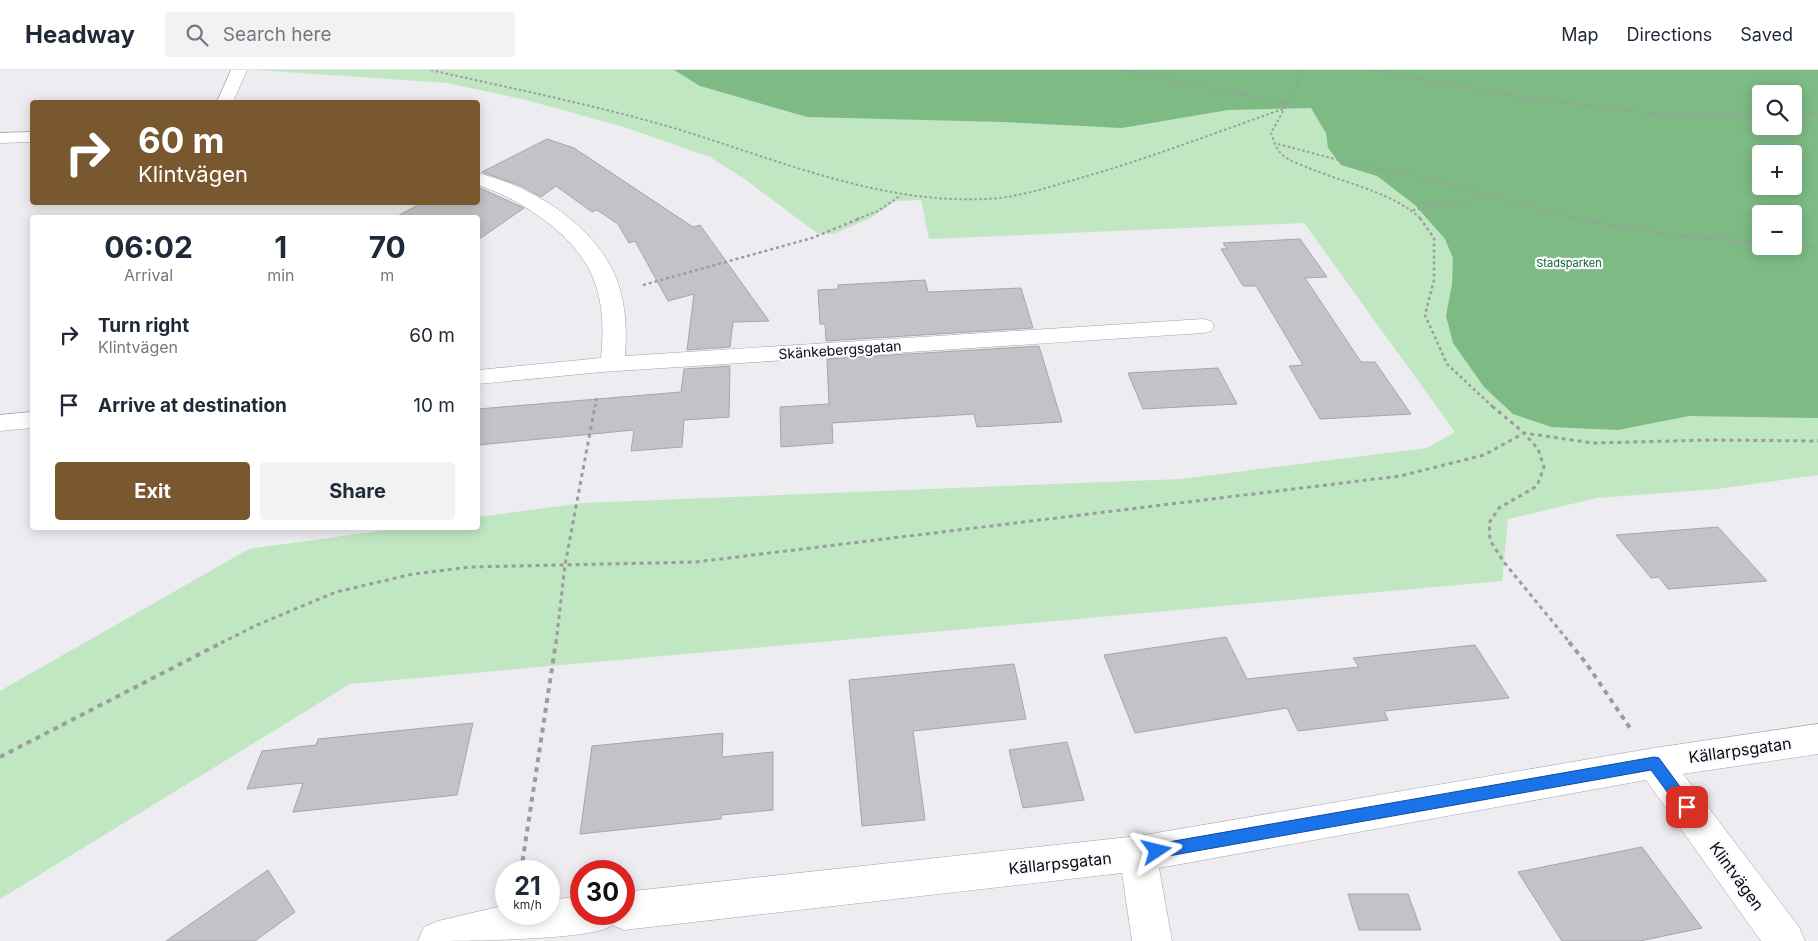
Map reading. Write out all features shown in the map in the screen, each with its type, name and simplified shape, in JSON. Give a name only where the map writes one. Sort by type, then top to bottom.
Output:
[{"type":"street","points":[[226,100],[239,70]]},
{"type":"street","points":[[0,138],[30,137]]},
{"type":"street","points":[[480,180],[521,195],[564,224],[589,249],[602,269],[612,294],[616,332],[612,365]]},
{"type":"street","name":"Skänkebergsgatan","points":[[480,377],[612,365],[1203,326]]},
{"type":"street","points":[[0,423],[30,420]]},
{"type":"street","name":"Källarpsgatan","points":[[635,910],[1138,854],[1654,763],[1818,739]]},
{"type":"street","name":"Klintvägen","points":[[1654,763],[1785,941]]},
{"type":"street","points":[[1138,854],[1152,941]]},
{"type":"street","points":[[438,941],[512,923],[570,917]]},
{"type":"path","points":[[431,70],[676,129],[776,162],[901,194],[951,199],[1000,198],[1020,195],[1123,166],[1284,109]]},
{"type":"path","points":[[1123,70],[1286,104]]},
{"type":"path","points":[[1301,70],[1297,86],[1271,133],[1280,151],[1291,161],[1342,182],[1390,198],[1412,210],[1424,222],[1434,238],[1434,280],[1425,315],[1447,364],[1509,422],[1524,433],[1538,449],[1544,467],[1537,486],[1500,508],[1489,523],[1490,540],[1503,561],[1586,663],[1654,763]]},
{"type":"path","points":[[1372,70],[1525,98],[1670,115],[1752,114]]},
{"type":"path","points":[[1802,113],[1818,113]]},
{"type":"path","points":[[1278,144],[1346,162],[1439,181],[1557,214],[1665,234],[1752,242]]},
{"type":"path","points":[[612,294],[812,238],[878,211],[901,194]]},
{"type":"path","points":[[1412,210],[1492,196]]},
{"type":"path","points":[[1802,246],[1818,247]]},
{"type":"path","points":[[523,860],[551,684],[565,565],[597,397]]},
{"type":"path","points":[[0,757],[257,625],[336,592],[413,574],[470,567],[696,562],[1400,476],[1484,455],[1524,433],[1548,439],[1617,444],[1711,440],[1818,441]]},
{"type":"green space","name":"Stadsparken","points":[[257,70],[1818,70],[1818,475],[1717,489],[1597,498],[1508,519],[1502,581],[350,684],[0,899],[0,691],[249,549],[387,530],[480,530],[480,517],[583,503],[1181,479],[1427,448],[1455,432],[1304,223],[929,239],[921,200],[896,201],[870,218],[834,234],[817,233],[746,180],[710,157],[624,127],[526,100],[447,83]]},
{"type":"green space","name":"Stadsparken","points":[[674,70],[1818,70],[1818,418],[1689,416],[1618,430],[1551,427],[1513,414],[1484,387],[1453,343],[1446,316],[1452,284],[1453,258],[1445,239],[1415,205],[1377,176],[1341,165],[1328,148],[1326,133],[1311,108],[1228,110],[1122,128],[1003,122],[807,117],[700,86]]},
{"type":"building","points":[[547,139],[574,148],[693,227],[700,225],[769,321],[733,322],[730,347],[687,350],[694,294],[668,301],[635,241],[629,243],[618,224],[597,210],[592,212],[556,186],[541,197],[521,186],[482,172]]},
{"type":"building","points":[[480,188],[524,208],[480,239],[480,215],[399,215],[418,205],[480,205]]},
{"type":"building","points":[[1300,239],[1327,277],[1305,278],[1361,362],[1375,362],[1411,414],[1320,419],[1289,366],[1303,365],[1256,286],[1243,286],[1221,249],[1227,249],[1223,243]]},
{"type":"building","points":[[925,280],[928,292],[1021,288],[1033,328],[826,341],[825,324],[820,324],[818,290],[838,289],[838,285]]},
{"type":"building","points":[[1039,346],[1062,422],[977,427],[974,414],[832,423],[833,443],[781,447],[780,407],[829,404],[827,359]]},
{"type":"building","points":[[730,366],[729,417],[684,420],[682,447],[631,451],[634,430],[480,445],[480,409],[681,392],[684,369]]},
{"type":"building","points":[[1218,368],[1237,404],[1143,409],[1128,373]]},
{"type":"building","points":[[1718,527],[1767,581],[1668,589],[1659,577],[1651,578],[1616,535]]},
{"type":"building","points":[[1226,637],[1247,679],[1359,667],[1353,658],[1475,645],[1509,698],[1384,711],[1388,720],[1298,731],[1287,708],[1135,733],[1104,655]]},
{"type":"building","points":[[1014,664],[1026,719],[913,731],[925,820],[862,826],[849,680]]},
{"type":"building","points":[[473,723],[457,795],[293,812],[303,783],[247,789],[262,751],[316,745],[318,739]]},
{"type":"building","points":[[723,733],[722,757],[773,752],[773,810],[721,815],[721,819],[580,834],[592,746]]},
{"type":"building","points":[[1067,742],[1084,800],[1023,808],[1009,750]]},
{"type":"building","points":[[1642,847],[1702,928],[1640,941],[1562,941],[1518,872]]},
{"type":"building","points":[[268,870],[295,912],[255,941],[166,941]]},
{"type":"building","points":[[1348,894],[1408,894],[1421,930],[1359,930]]},
{"type":"route","points":[[1157,851],[1654,763],[1687,807]]}]
